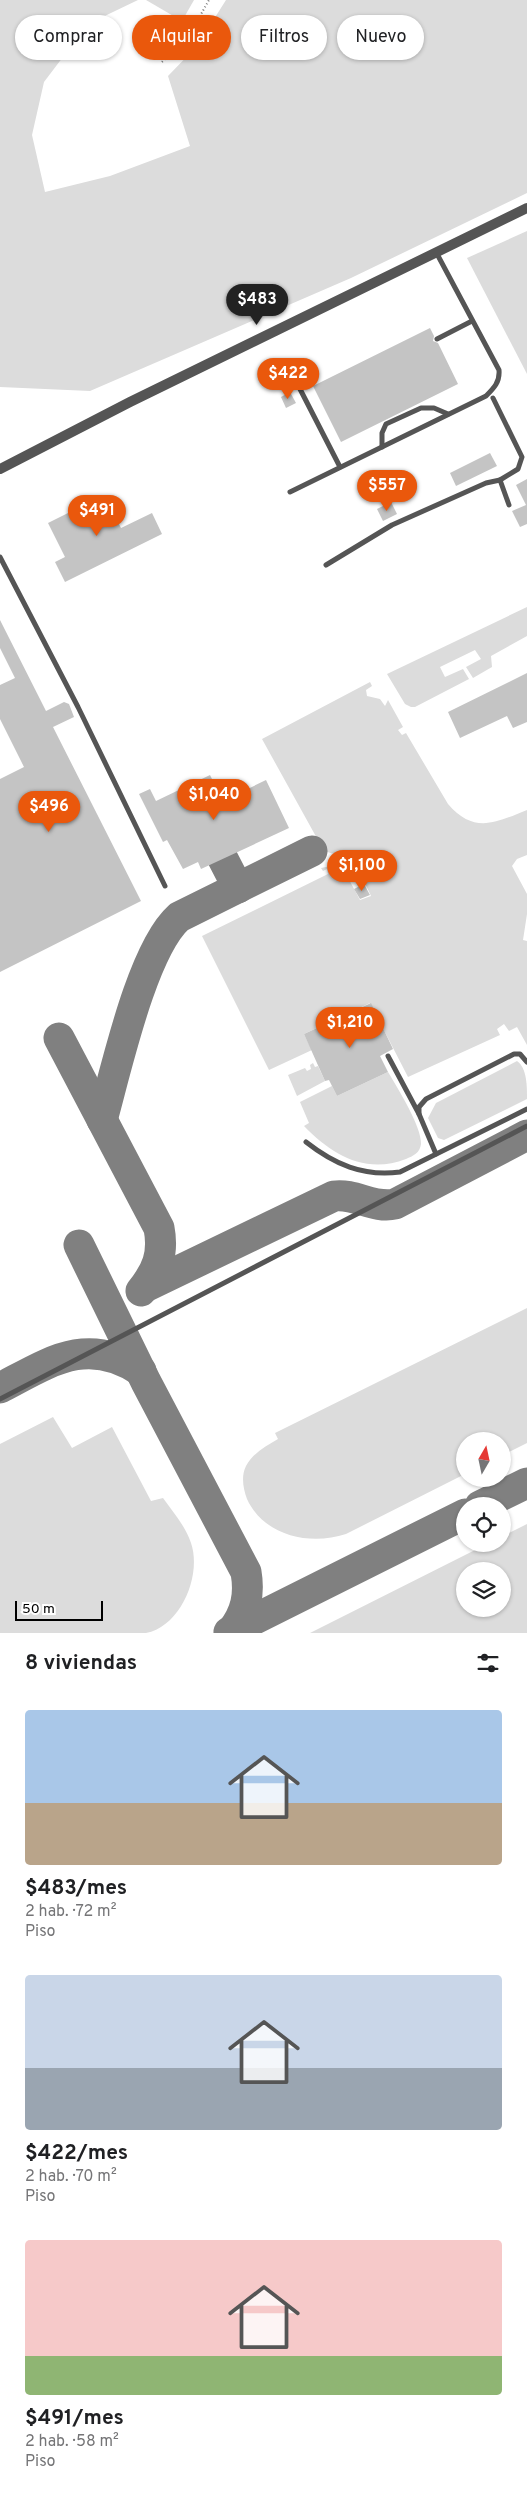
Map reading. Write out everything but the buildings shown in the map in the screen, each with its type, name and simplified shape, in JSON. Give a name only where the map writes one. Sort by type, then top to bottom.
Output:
[{"type":"street","points":[[0,469],[130,402],[527,208]]},
{"type":"lane","points":[[326,565],[392,525],[486,483],[500,480],[518,468],[522,461],[493,398],[499,370],[436,252]]},
{"type":"lane","points":[[438,339],[472,322]]},
{"type":"lane","points":[[290,492],[486,396],[495,387]]},
{"type":"lane","points":[[300,390],[340,467]]},
{"type":"lane","points":[[486,396],[493,398]]},
{"type":"lane","points":[[382,447],[382,433],[386,424],[428,406],[448,414]]},
{"type":"lane","points":[[500,480],[509,505]]},
{"type":"lane","points":[[0,557],[78,707],[165,886]]},
{"type":"lane","points":[[419,1114],[421,1104],[430,1096],[514,1054],[520,1054],[527,1062]]},
{"type":"lane","points":[[388,1056],[410,1095],[436,1154]]},
{"type":"lane","points":[[410,1095],[418,1098],[430,1096]]},
{"type":"lane","points":[[306,1142],[333,1160],[353,1169],[370,1173],[400,1172],[527,1109]]},
{"type":"lane","points":[[0,1399],[527,1126]]},
{"type":"path","points":[[162,62],[190,32],[209,0]]},
{"type":"shaded area","points":[[0,0],[138,0],[107,15],[15,15],[15,60],[61,60],[44,82],[32,135],[45,192],[110,176],[190,146],[168,76],[183,60],[231,60],[231,15],[217,15],[226,0],[527,0],[527,193],[351,278],[90,391],[0,387]]},
{"type":"shaded area","points":[[146,0],[194,0],[185,15],[172,15]]},
{"type":"shaded area","points":[[527,231],[527,374],[467,258]]},
{"type":"shaded area","points":[[527,607],[527,636],[491,656],[492,667],[473,678],[466,667],[481,659],[475,650],[440,667],[445,677],[463,669],[469,679],[415,707],[405,704],[387,674]]},
{"type":"shaded area","points":[[370,682],[372,686],[366,690],[367,696],[380,699],[385,706],[388,700],[403,727],[398,730],[402,735],[406,733],[448,804],[458,813],[476,823],[485,823],[505,819],[527,810],[527,855],[517,859],[512,866],[527,894],[527,914],[523,940],[527,941],[527,1045],[517,1027],[509,1031],[504,1024],[497,1029],[500,1035],[408,1077],[370,1003],[304,1034],[312,1050],[269,1070],[202,936],[328,874],[327,869],[323,871],[321,868],[331,866],[339,861],[360,900],[371,896],[354,860],[324,851],[262,739]]},
{"type":"shaded area","points":[[517,1061],[525,1073],[527,1099],[444,1140],[438,1138],[428,1118],[436,1103]]},
{"type":"shaded area","points":[[313,1063],[315,1067],[318,1066],[325,1081],[297,1096],[288,1075],[305,1068],[307,1071],[311,1069],[310,1065]]},
{"type":"shaded area","points":[[388,1072],[418,1128],[421,1144],[418,1152],[414,1155],[391,1163],[377,1165],[363,1163],[337,1153],[304,1126],[309,1123],[300,1102],[332,1086],[337,1096]]},
{"type":"shaded area","points":[[527,1308],[527,1443],[511,1451],[511,1432],[456,1432],[456,1479],[346,1534],[318,1539],[289,1535],[265,1522],[255,1512],[244,1491],[244,1470],[256,1454],[278,1439],[275,1433]]},
{"type":"shaded area","points":[[53,1417],[72,1448],[112,1427],[151,1501],[163,1498],[186,1531],[194,1556],[191,1584],[179,1610],[158,1628],[146,1633],[0,1633],[0,1444]]},
{"type":"shaded area","points":[[527,1524],[527,1633],[310,1633],[471,1552],[511,1552],[511,1532]]},
{"type":"taxiway","points":[[102,1120],[132,1012],[153,956],[166,933],[179,917],[312,851]]},
{"type":"taxiway","points":[[223,859],[238,888]]},
{"type":"taxiway","points":[[59,1038],[159,1228],[161,1246],[158,1262],[141,1291]]},
{"type":"taxiway","points":[[145,1287],[334,1196],[349,1197],[387,1205],[395,1204],[527,1135]]},
{"type":"taxiway","points":[[79,1245],[146,1382],[246,1572],[246,1603],[241,1617],[232,1631]]},
{"type":"taxiway","points":[[0,1388],[36,1369],[69,1356],[103,1355],[121,1360],[141,1371]]},
{"type":"taxiway","points":[[498,1497],[527,1483]]},
{"type":"taxiway","points":[[229,1632],[456,1518]]}]
